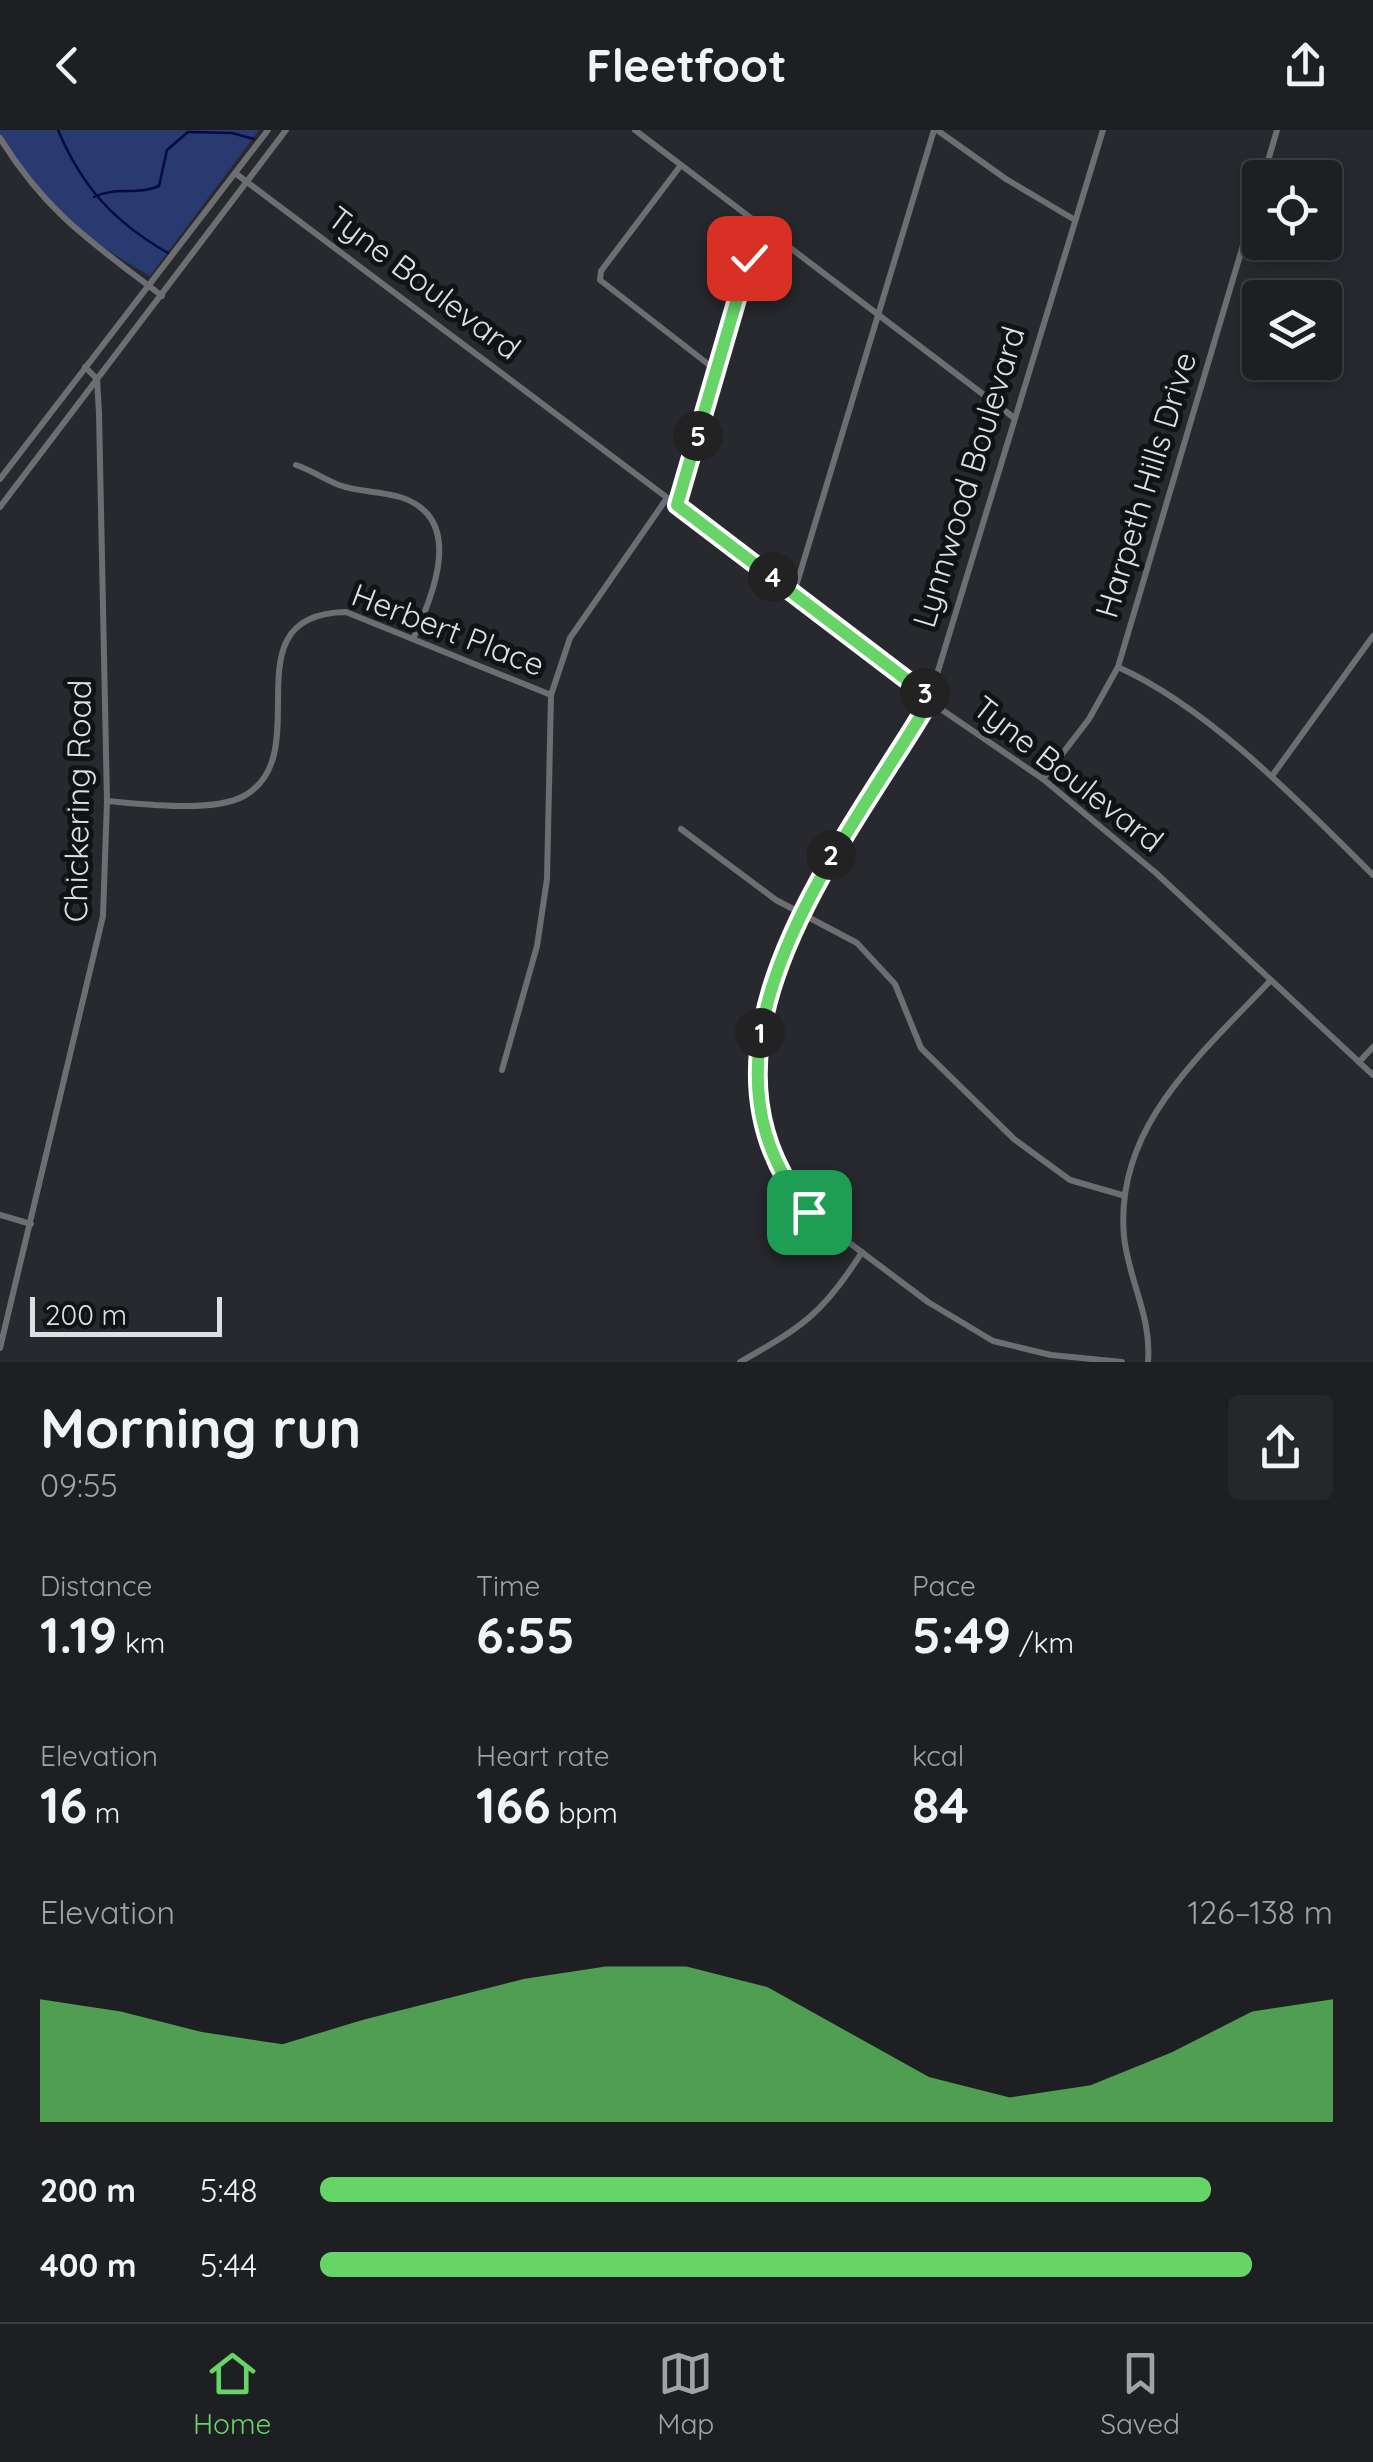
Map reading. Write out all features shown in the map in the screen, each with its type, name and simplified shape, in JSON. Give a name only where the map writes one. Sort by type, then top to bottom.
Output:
[{"type":"street","points":[[0,479],[268,130]]},
{"type":"street","points":[[0,508],[286,130]]},
{"type":"street","points":[[635,130],[1013,417]]},
{"type":"street","points":[[794,593],[936,130],[1006,180],[1076,220]]},
{"type":"street","name":"Lynnwood Boulevard","points":[[1103,130],[926,707],[834,848],[761,1026],[756,1065],[759,1107],[775,1162],[807,1210],[962,1325],[993,1341],[1051,1354],[1122,1362]]},
{"type":"street","points":[[1268,160],[1277,130]]},
{"type":"street","points":[[0,138],[35,192],[82,236],[162,296]]},
{"type":"street","points":[[682,165],[602,270],[600,280],[717,371]]},
{"type":"street","name":"Tyne Boulevard","points":[[234,174],[1042,779],[1156,873],[1373,1075]]},
{"type":"street","points":[[677,505],[760,222]]},
{"type":"street","name":"Harpeth Hills Drive","points":[[1042,779],[1089,719],[1118,667],[1242,249]]},
{"type":"street","points":[[86,367],[98,379]]},
{"type":"street","name":"Chickering Road","points":[[0,1348],[100,945],[107,801],[98,379]]},
{"type":"street","points":[[296,464],[340,485],[400,497],[425,514],[442,555],[438,586],[412,639]]},
{"type":"street","points":[[502,1070],[537,946],[547,880],[551,695],[570,638],[668,498]]},
{"type":"street","name":"Herbert Place","points":[[107,801],[226,802],[261,784],[275,754],[282,652],[288,633],[304,620],[346,612],[551,695]]},
{"type":"street","points":[[1272,776],[1373,636]]},
{"type":"street","points":[[1118,667],[1147,680],[1272,776],[1373,875]]},
{"type":"street","points":[[681,830],[753,885],[858,942],[895,984],[922,1048],[1014,1139],[1070,1180],[1122,1195]]},
{"type":"street","points":[[1148,1362],[1150,1341],[1138,1286],[1127,1258],[1122,1195],[1142,1131],[1168,1090],[1270,981]]},
{"type":"street","points":[[1360,1062],[1373,1047]]},
{"type":"street","points":[[0,1215],[31,1224]]},
{"type":"street","points":[[740,1362],[804,1327],[839,1289],[862,1252]]},
{"type":"shaded area","points":[[0,130],[259,130],[150,276],[82,233],[49,203],[0,139]]},
{"type":"waterway","points":[[58,130],[78,169],[102,201],[131,229],[168,253]]},
{"type":"waterway","points":[[94,197],[159,186],[167,150],[188,132],[232,133],[254,139]]},
{"type":"route","points":[[749,258],[677,505],[928,696],[926,707],[890,766],[834,848],[777,976],[761,1026],[756,1065],[759,1107],[768,1142],[775,1162],[809,1212]]}]
